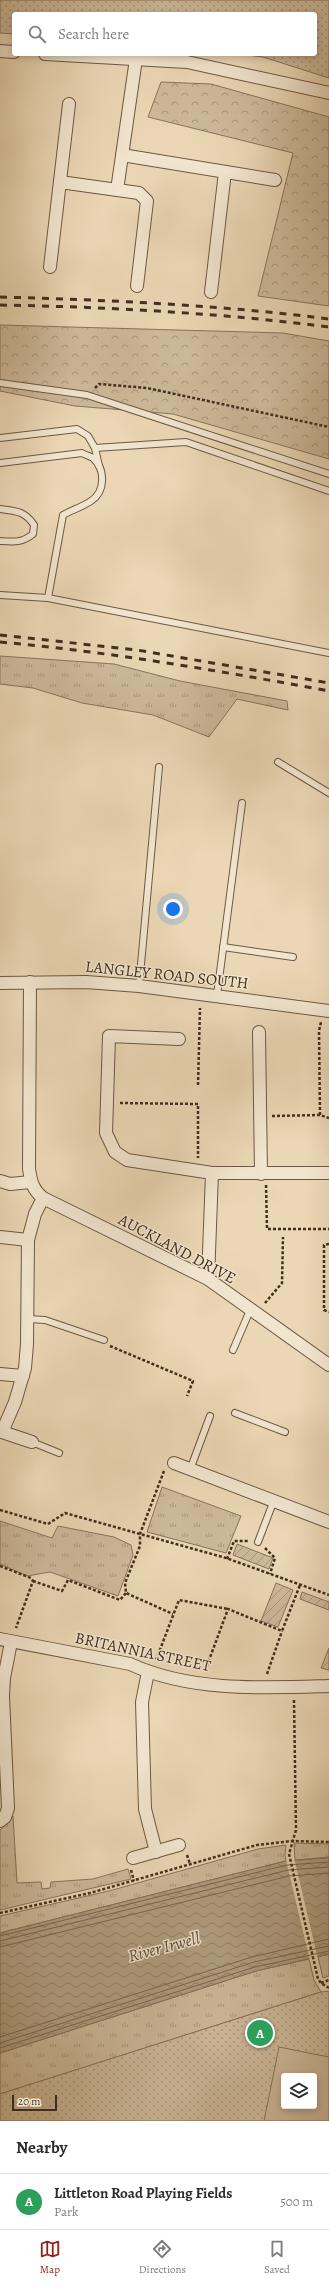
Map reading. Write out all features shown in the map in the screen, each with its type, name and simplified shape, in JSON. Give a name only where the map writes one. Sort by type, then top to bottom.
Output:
[{"type":"street","points":[[0,51],[12,52]]},
{"type":"street","points":[[81,56],[187,62],[329,93]]},
{"type":"street","points":[[117,190],[136,59]]},
{"type":"street","points":[[50,267],[69,104]]},
{"type":"street","points":[[122,155],[275,180]]},
{"type":"street","points":[[211,292],[225,172]]},
{"type":"street","points":[[60,182],[139,193],[147,201],[137,286]]},
{"type":"street","points":[[30,982],[29,1169],[31,1182],[36,1192],[43,1198],[35,1214],[28,1240],[28,1318],[26,1360],[23,1376],[1,1434],[32,1442]]},
{"type":"street","name":"LANGLEY ROAD SOUTH","points":[[0,983],[86,982],[139,986],[217,995],[327,1011]]},
{"type":"street","points":[[259,1032],[260,1116],[264,1174]]},
{"type":"street","points":[[179,1039],[109,1036],[106,1133],[114,1152],[127,1160],[212,1173],[329,1173]]},
{"type":"street","points":[[208,1279],[212,1173]]},
{"type":"street","points":[[0,1181],[10,1184],[31,1182]]},
{"type":"street","name":"AUCKLAND DRIVE","points":[[43,1198],[208,1279],[329,1366]]},
{"type":"street","points":[[0,1237],[28,1240]]},
{"type":"street","points":[[0,1374],[23,1376]]},
{"type":"street","points":[[174,1463],[329,1522]]},
{"type":"street","points":[[0,1821],[5,1817],[8,1808],[3,1696],[6,1641]]},
{"type":"street","name":"BRITANNIA STREET","points":[[6,1641],[130,1664],[149,1673],[201,1682],[262,1688],[329,1686]]},
{"type":"street","points":[[149,1673],[142,1702],[145,1809],[156,1852]]},
{"type":"street","points":[[133,1858],[179,1845]]},
{"type":"lane","points":[[0,383],[87,395],[329,474]]},
{"type":"lane","points":[[0,438],[77,429],[88,436],[96,448],[102,478],[101,491],[92,501],[63,515],[48,598]]},
{"type":"lane","points":[[96,448],[186,442],[329,491]]},
{"type":"lane","points":[[0,463],[82,453],[93,458],[100,469]]},
{"type":"lane","points":[[0,509],[28,515],[34,525],[33,534],[25,541],[16,543],[0,541]]},
{"type":"lane","points":[[0,594],[48,598],[329,653]]},
{"type":"lane","points":[[278,762],[329,793]]},
{"type":"lane","points":[[139,986],[158,767]]},
{"type":"lane","points":[[217,995],[242,803]]},
{"type":"lane","points":[[223,947],[292,957]]},
{"type":"lane","points":[[233,1350],[254,1311]]},
{"type":"lane","points":[[28,1318],[45,1320],[104,1340]]},
{"type":"lane","points":[[235,1413],[285,1432]]},
{"type":"lane","points":[[190,1470],[210,1416]]},
{"type":"lane","points":[[32,1442],[59,1453]]},
{"type":"lane","points":[[258,1542],[274,1500]]},
{"type":"path","points":[[87,395],[99,384],[147,388],[329,427]]},
{"type":"path","points":[[198,1085],[201,993]]},
{"type":"path","points":[[320,1115],[319,1031],[327,1011]]},
{"type":"path","points":[[107,1103],[198,1104],[198,1171]]},
{"type":"path","points":[[260,1116],[320,1115],[329,1118]]},
{"type":"path","points":[[264,1174],[267,1229],[329,1228]]},
{"type":"path","points":[[254,1311],[282,1283],[283,1237]]},
{"type":"path","points":[[329,1244],[324,1245],[324,1310],[329,1312]]},
{"type":"path","points":[[104,1340],[113,1348],[193,1381],[188,1396]]},
{"type":"path","points":[[0,1566],[30,1578],[33,1581],[62,1591],[68,1580],[120,1600],[126,1593],[126,1583],[140,1546],[140,1534],[167,1460],[174,1463]]},
{"type":"path","points":[[0,1510],[48,1524],[64,1513],[227,1559],[329,1595]]},
{"type":"path","points":[[227,1559],[234,1541],[258,1542],[275,1558],[270,1574]]},
{"type":"path","points":[[6,1641],[33,1581]]},
{"type":"path","points":[[262,1688],[300,1585]]},
{"type":"path","points":[[126,1593],[173,1614]]},
{"type":"path","points":[[149,1673],[179,1600],[228,1609],[282,1631]]},
{"type":"path","points":[[201,1682],[228,1609]]},
{"type":"path","points":[[294,1688],[296,1830],[289,1854],[318,1979],[329,1988]]},
{"type":"path","points":[[0,1913],[90,1892],[257,1845],[292,1840],[329,1842]]},
{"type":"path","points":[[321,1983],[329,1980]]},
{"type":"green space","points":[[0,0],[329,0],[329,78],[263,57],[255,56],[317,56],[317,12],[12,12],[12,34],[0,33]]},
{"type":"green space","points":[[161,82],[211,84],[329,117],[329,306],[258,296],[293,153],[148,117]]},
{"type":"green space","points":[[0,325],[283,333],[329,341],[329,459],[173,414],[75,406],[0,391]]},
{"type":"green space","points":[[0,656],[114,664],[180,681],[287,701],[288,710],[237,699],[209,737],[153,715],[82,703],[33,688],[0,684]]},
{"type":"green space","points":[[162,1487],[241,1516],[226,1553],[147,1532]]},
{"type":"green space","points":[[0,1521],[52,1538],[58,1526],[114,1537],[131,1545],[133,1555],[118,1596],[50,1572],[27,1576],[0,1564]]},
{"type":"green space","points":[[237,1544],[273,1558],[269,1569],[233,1555]]},
{"type":"green space","points":[[276,1583],[293,1590],[278,1627],[261,1621]]},
{"type":"green space","points":[[302,1592],[329,1602],[329,1610],[300,1599]]},
{"type":"green space","points":[[329,1648],[329,1670],[321,1668]]},
{"type":"green space","points":[[13,1816],[17,1883],[41,1882],[42,1889],[50,1888],[51,1882],[93,1879],[128,1869],[131,1879],[0,1910],[0,1830]]},
{"type":"green space","points":[[294,1843],[329,1844],[329,1857],[295,1860]]},
{"type":"green space","points":[[286,1845],[286,1861],[0,1933],[0,1916],[109,1891],[258,1849]]},
{"type":"green space","points":[[329,1954],[329,1976],[323,1978],[318,1957]]},
{"type":"green space","points":[[309,1959],[314,1980],[321,1992],[0,2094],[0,2053],[256,1971]]},
{"type":"green space","points":[[329,1991],[329,2121],[0,2121],[0,2094],[321,1992]]},
{"type":"green space","points":[[279,2047],[329,2057],[329,2121],[264,2121]]},
{"type":"water","name":"River Irwell","points":[[329,1858],[329,1954],[256,1971],[0,2053],[0,1933],[286,1861]]},
{"type":"pier","points":[[294,1858],[318,1959],[310,1961],[286,1860]]},
{"type":"railway","points":[[0,297],[165,304],[247,310],[329,319]]},
{"type":"railway","points":[[0,305],[82,307],[206,314],[329,327]]},
{"type":"railway","points":[[0,635],[137,650],[329,683]]},
{"type":"railway","points":[[0,642],[83,651],[206,669],[329,691]]},
{"type":"place","name":"Littleton Road Playing Fields","points":[[260,2033]]}]
